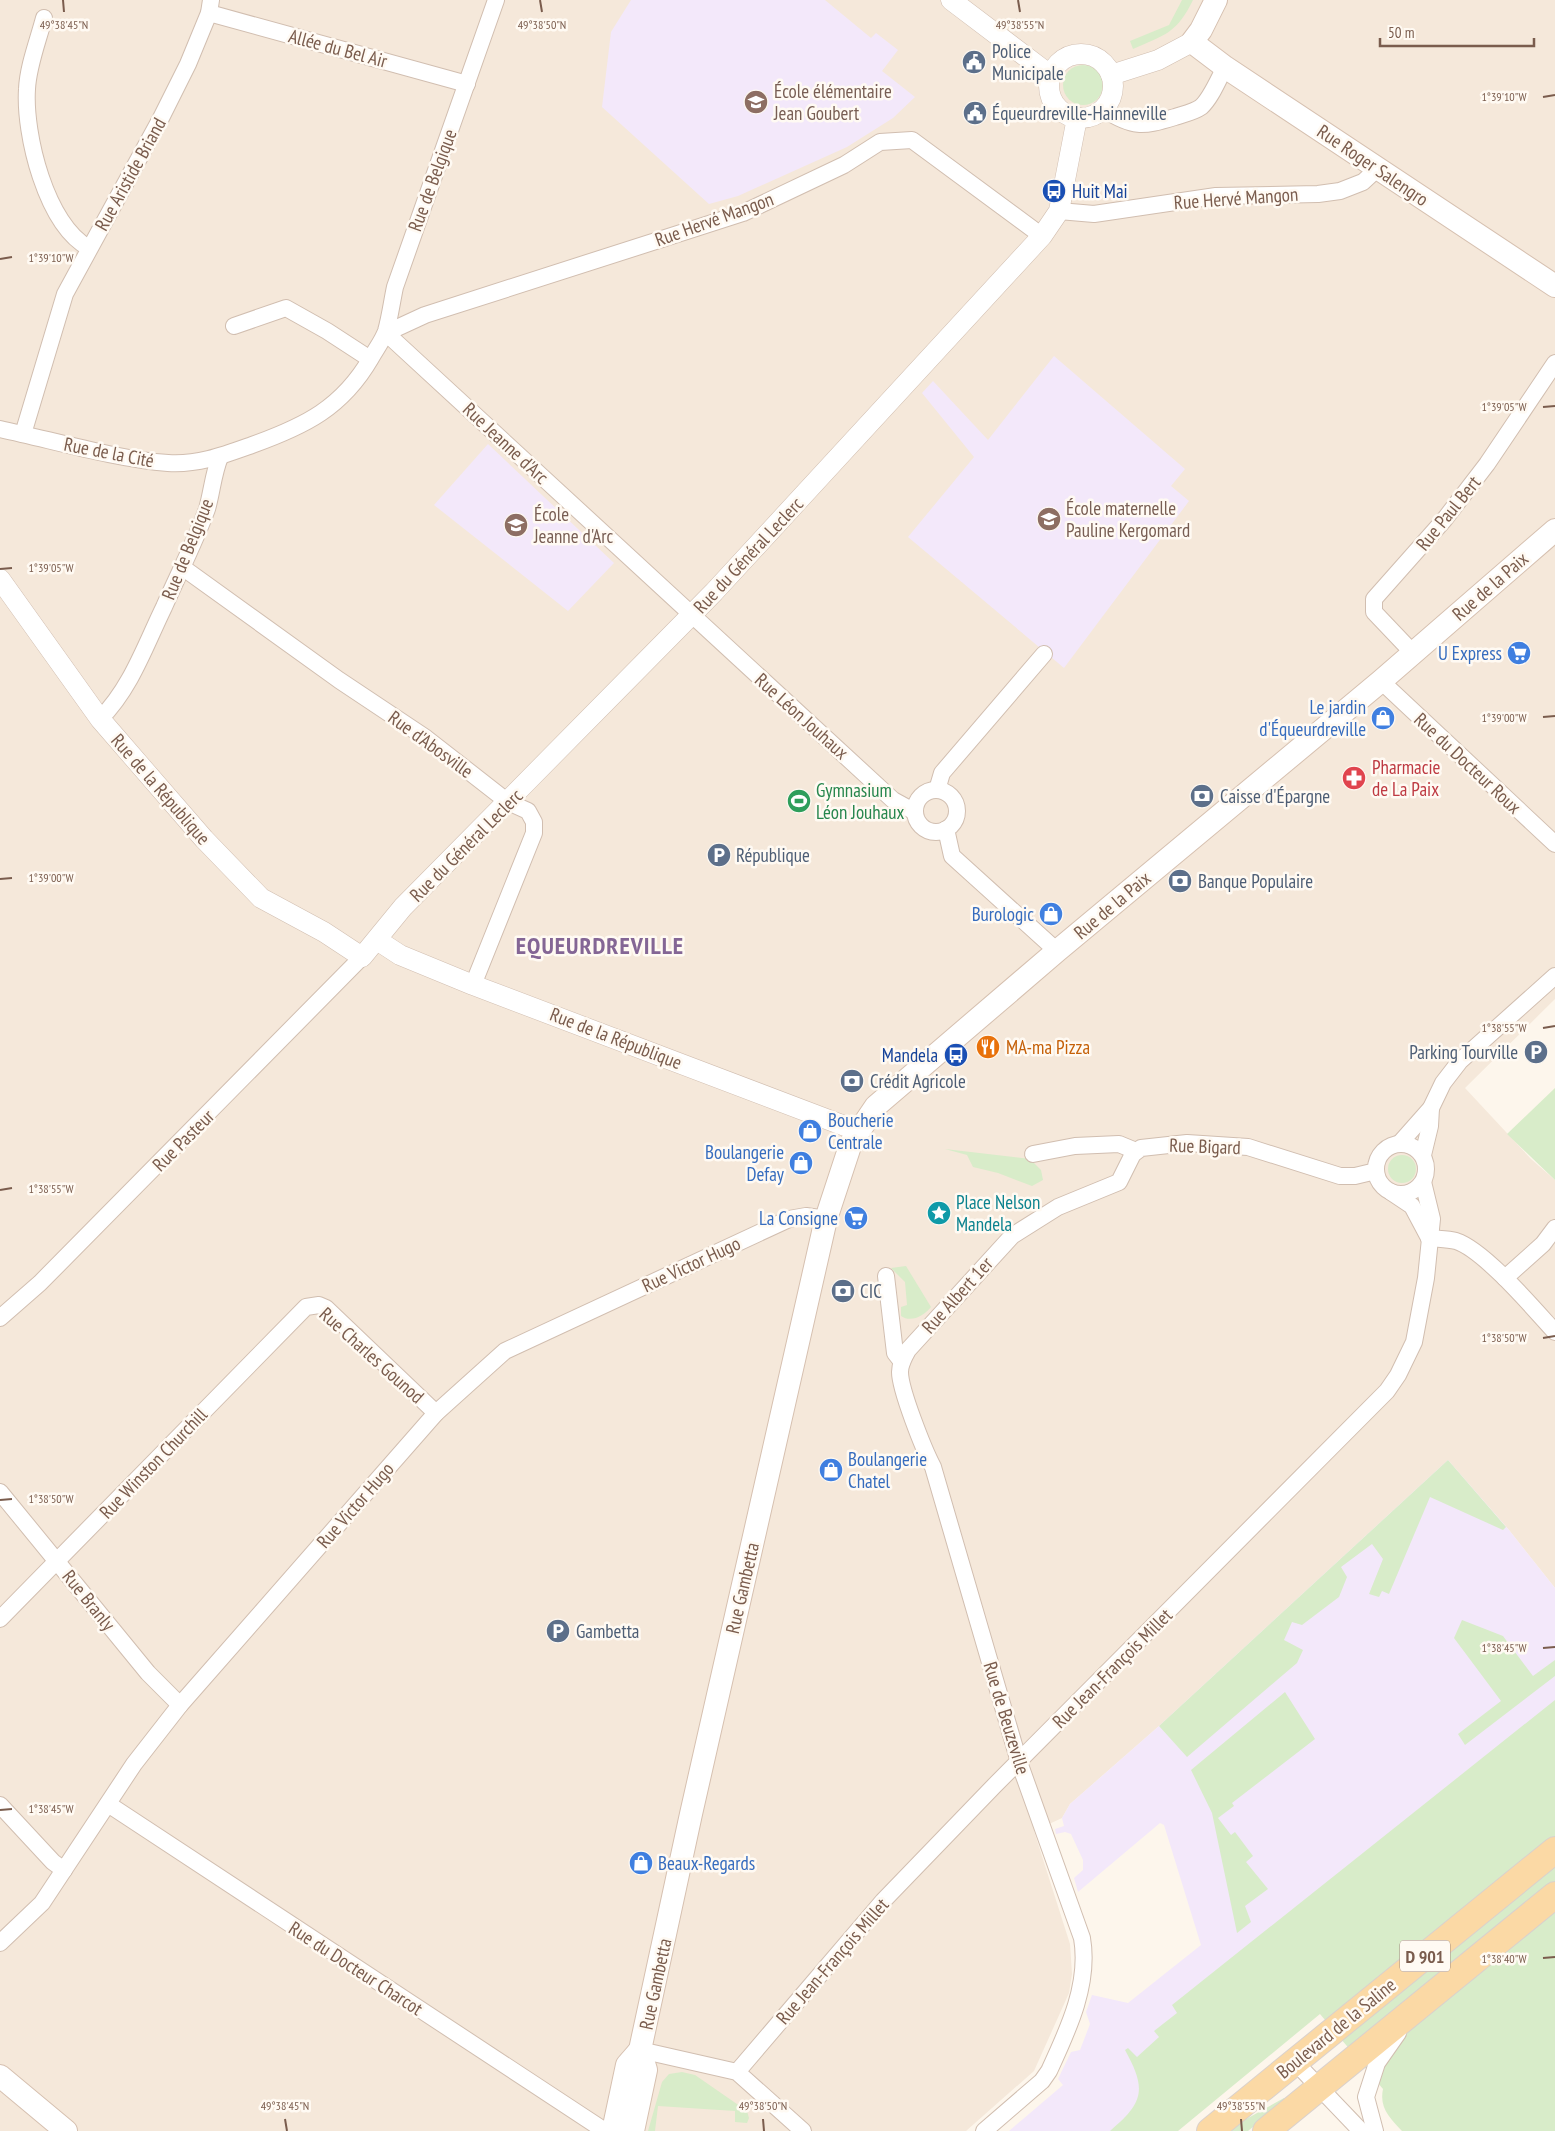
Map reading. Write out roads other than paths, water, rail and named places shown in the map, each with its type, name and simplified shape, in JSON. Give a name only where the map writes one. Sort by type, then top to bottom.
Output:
[{"type":"main road","points":[[1192,42],[1201,30],[1216,0]]},
{"type":"main road","name":"Rue Roger Salengro","points":[[1192,42],[1225,67],[1555,286]]},
{"type":"main road","name":"Rue de la Paix","points":[[858,1131],[876,1106],[1057,951],[1380,681],[1555,530]]},
{"type":"main road","name":"Rue Gambetta","points":[[640,2050],[826,1219],[846,1158],[858,1131]]},
{"type":"main road","name":"Boulevard de la Saline","points":[[1210,2131],[1555,1850]]},
{"type":"main road","name":"Boulevard de la Saline","points":[[1266,2131],[1555,1895]]},
{"type":"main road","points":[[614,2131],[627,2065],[640,2050]]},
{"type":"main road","points":[[633,2131],[646,2070],[640,2050]]},
{"type":"main road","points":[[0,2076],[66,2131]]},
{"type":"street","name":"Rue de Belgique","points":[[100,719],[113,706],[127,686],[182,567],[207,508],[213,474],[220,457],[288,432],[309,422],[334,404],[351,387],[386,333],[395,286],[496,0]]},
{"type":"street","points":[[951,0],[1050,75]]},
{"type":"street","name":"Allée du Bel Air","points":[[210,6],[467,84]]},
{"type":"street","name":"Rue Aristide Briand","points":[[23,434],[65,294],[162,118],[188,64],[210,6]]},
{"type":"street","points":[[44,18],[27,87],[28,130],[44,184],[56,209],[80,243],[89,248]]},
{"type":"street","points":[[1111,75],[1158,60],[1192,42]]},
{"type":"street","points":[[1081,54],[1097,58],[1106,65],[1111,75],[1112,93],[1103,109],[1096,115],[1077,118],[1059,110],[1053,103],[1048,84],[1050,75],[1056,65],[1064,58],[1081,54]]},
{"type":"street","points":[[1103,109],[1122,122],[1138,126],[1148,125],[1195,110],[1204,103],[1225,67]]},
{"type":"street","name":"Rue du Général Leclerc","points":[[362,957],[403,907],[692,615],[1042,236],[1059,211],[1077,118]]},
{"type":"street","name":"Rue Hervé Mangon","points":[[386,333],[425,315],[743,213],[844,165],[880,142],[912,140],[1042,236]]},
{"type":"street","name":"Rue Hervé Mangon","points":[[1059,211],[1094,214],[1216,196],[1325,193],[1340,191],[1363,182],[1377,169]]},
{"type":"street","points":[[234,326],[286,308],[327,331],[370,359]]},
{"type":"street","name":"Rue Jeanne d'Arc","points":[[386,333],[692,615]]},
{"type":"street","name":"Rue Paul Bert","points":[[1413,653],[1374,612],[1372,605],[1374,599],[1444,520],[1487,464],[1555,363]]},
{"type":"street","name":"Rue de la Cité","points":[[0,429],[168,463],[195,462],[220,457]]},
{"type":"street","name":"Rue d'Abosville","points":[[182,567],[339,680],[426,738],[508,802],[528,811],[534,822],[534,833],[473,985]]},
{"type":"street","name":"Rue de la République","points":[[0,579],[100,719],[204,839],[261,898],[324,932],[362,957]]},
{"type":"street","name":"Rue Léon Jouhaux","points":[[692,615],[894,800],[915,812],[921,825],[932,831],[946,829]]},
{"type":"street","points":[[937,790],[942,773],[1044,654]]},
{"type":"street","name":"Rue du Docteur Roux","points":[[1380,681],[1555,844]]},
{"type":"street","points":[[915,812],[919,799],[924,794],[937,790],[949,794],[957,806],[955,819],[946,829],[952,856],[1057,951]]},
{"type":"street","name":"Rue de la République","points":[[377,940],[400,955],[473,985],[858,1131]]},
{"type":"street","name":"Rue Pasteur","points":[[0,1318],[40,1283],[362,957]]},
{"type":"street","points":[[1555,976],[1460,1062],[1443,1083],[1431,1108],[1400,1143],[1385,1149],[1380,1155],[1376,1171],[1381,1184],[1412,1206],[1430,1238],[1452,1240],[1466,1246],[1504,1278],[1555,1332]]},
{"type":"street","points":[[1391,1192],[1406,1194],[1419,1188],[1423,1182],[1427,1168],[1423,1155],[1431,1108]]},
{"type":"street","points":[[1400,1143],[1413,1146],[1423,1155]]},
{"type":"street","name":"Rue Bigard","points":[[1033,1154],[1075,1146],[1118,1144],[1136,1151],[1146,1146],[1221,1144],[1264,1151],[1340,1176],[1355,1176],[1376,1171]]},
{"type":"street","name":"Rue Albert 1er","points":[[902,1362],[908,1350],[1012,1236],[1058,1207],[1119,1182],[1136,1151]]},
{"type":"street","name":"Rue Jean-François Millet","points":[[737,2072],[883,1901],[1387,1391],[1398,1375],[1414,1342],[1426,1278],[1432,1219],[1423,1182]]},
{"type":"street","name":"Rue Victor Hugo","points":[[0,1944],[42,1903],[134,1764],[180,1705],[436,1413],[506,1351],[789,1219],[806,1216],[826,1219]]},
{"type":"street","points":[[1504,1278],[1543,1244],[1555,1228]]},
{"type":"street","name":"Rue de Beuzeville","points":[[886,1276],[895,1353],[902,1362],[901,1379],[924,1451],[933,1467],[1019,1762],[1082,1938],[1084,1973],[1080,1994],[1046,2077],[984,2131]]},
{"type":"street","name":"Rue Charles Gounod","points":[[306,1307],[319,1305],[326,1308],[436,1413]]},
{"type":"street","name":"Rue Winston Churchill","points":[[0,1619],[306,1307]]},
{"type":"street","name":"Rue Branly","points":[[0,1492],[148,1673],[180,1705]]},
{"type":"street","name":"Rue du Docteur Charcot","points":[[108,1804],[605,2131]]},
{"type":"street","points":[[0,1805],[53,1862],[64,1870]]},
{"type":"street","points":[[1375,2131],[1366,2097],[1377,2063],[1411,2012]]},
{"type":"street","points":[[640,2050],[737,2072],[803,2131]]},
{"type":"street","points":[[1295,2062],[1361,2131]]},
{"type":"place","name":"Police Municipale","points":[[974,62]]},
{"type":"place","name":"École élémentaire Jean Goubert","points":[[756,102]]},
{"type":"place","name":"Équeurdreville-Hainneville","points":[[975,113]]},
{"type":"place","name":"Huit Mai","points":[[1054,191]]},
{"type":"place","name":"École maternelle Pauline Kergomard","points":[[1049,519]]},
{"type":"place","name":"École Jeanne d'Arc","points":[[516,525]]},
{"type":"place","name":"U Express","points":[[1519,653]]},
{"type":"place","name":"Le jardin d'Équeurdreville","points":[[1383,718]]},
{"type":"place","name":"Pharmacie de La Paix","points":[[1354,778]]},
{"type":"place","name":"Caisse d'Épargne","points":[[1202,796]]},
{"type":"place","name":"Gymnasium Léon Jouhaux","points":[[799,801]]},
{"type":"place","name":"République","points":[[719,855]]},
{"type":"place","name":"Banque Populaire","points":[[1180,881]]},
{"type":"place","name":"Burologic","points":[[1051,914]]},
{"type":"place","name":"MA-ma Pizza","points":[[988,1047]]},
{"type":"place","name":"Parking Tourville","points":[[1536,1052]]},
{"type":"place","name":"Mandela","points":[[956,1055]]},
{"type":"place","name":"Crédit Agricole","points":[[852,1081]]},
{"type":"place","name":"Boucherie Centrale","points":[[810,1131]]},
{"type":"place","name":"Boulangerie Defay","points":[[801,1163]]},
{"type":"place","name":"Place Nelson Mandela","points":[[939,1213]]},
{"type":"place","name":"La Consigne","points":[[856,1218]]},
{"type":"place","name":"CIC","points":[[843,1291]]},
{"type":"place","name":"Boulangerie Chatel","points":[[831,1470]]},
{"type":"place","name":"Gambetta","points":[[558,1631]]},
{"type":"place","name":"Beaux-Regards","points":[[641,1863]]},
{"type":"district","name":"EQUEURDREVILLE","points":[[600,945]]}]
